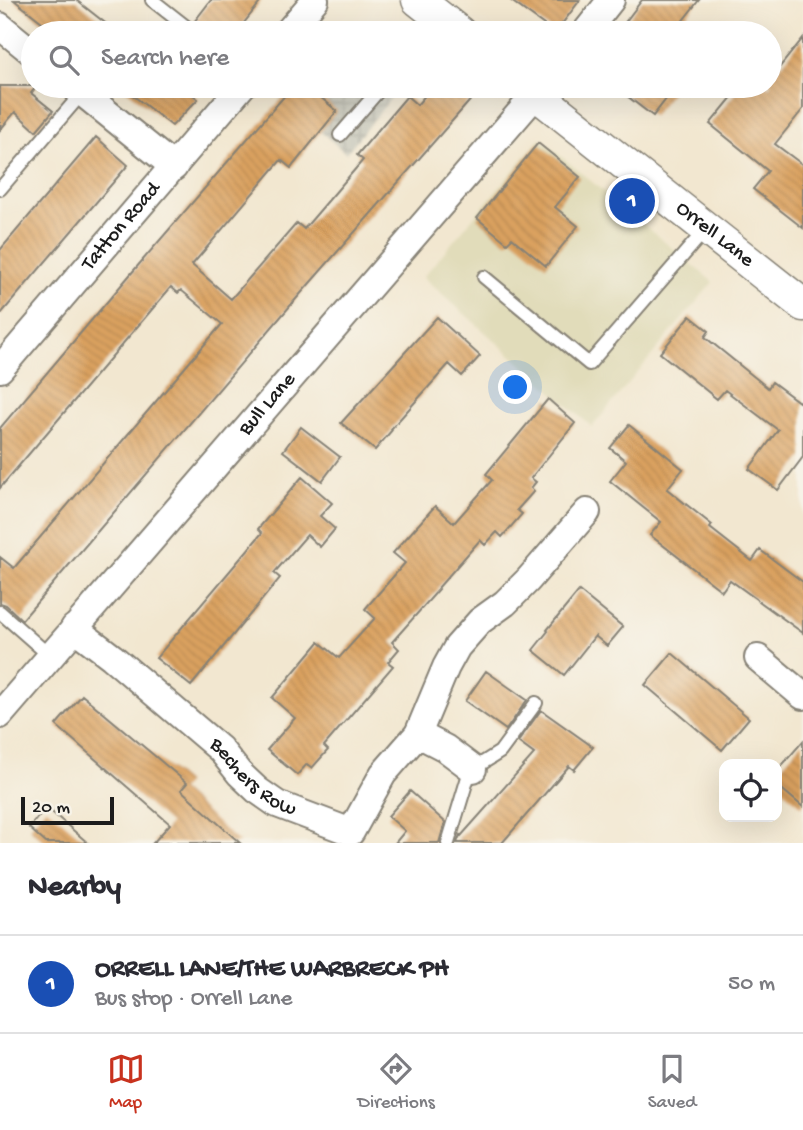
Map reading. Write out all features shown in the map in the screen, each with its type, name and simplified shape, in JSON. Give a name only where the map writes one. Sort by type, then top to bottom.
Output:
[{"type":"street","points":[[418,0],[445,21]]},
{"type":"street","points":[[594,21],[611,0]]},
{"type":"street","points":[[0,26],[21,43]]},
{"type":"street","points":[[89,98],[174,167]]},
{"type":"street","name":"Tatton Road","points":[[0,369],[232,98]]},
{"type":"street","name":"Bull Lane","points":[[0,715],[527,98]]},
{"type":"street","name":"Orrell Lane","points":[[546,98],[803,305]]},
{"type":"street","name":"Bechers Row","points":[[74,628],[113,657],[220,749],[257,790],[278,804],[351,832],[383,774],[418,734],[457,647],[480,621],[505,603],[528,580],[587,512]]},
{"type":"street","points":[[758,659],[803,696]]},
{"type":"street","points":[[418,734],[445,748],[472,769]]},
{"type":"lane","points":[[152,0],[179,21]]},
{"type":"lane","points":[[0,189],[71,98]]},
{"type":"lane","points":[[340,135],[372,98]]},
{"type":"lane","points":[[484,277],[589,364],[706,229]]},
{"type":"lane","points":[[0,612],[50,656]]},
{"type":"lane","points":[[448,843],[472,769],[500,752],[536,703]]},
{"type":"shaded area","points":[[281,98],[391,98],[346,153]]},
{"type":"shaded area","points":[[540,139],[713,282],[592,427],[423,277]]},
{"type":"building","points":[[14,0],[76,0],[103,21],[41,21]]},
{"type":"building","points":[[211,0],[262,0],[245,21],[195,21]]},
{"type":"building","points":[[510,0],[580,0],[564,21],[539,21]]},
{"type":"building","points":[[642,0],[699,0],[682,21],[626,21]]},
{"type":"building","points":[[803,38],[803,109],[775,144],[803,165],[803,228],[753,189],[768,171],[710,124],[731,98],[782,98],[782,64]]},
{"type":"building","points":[[0,86],[21,86],[21,98],[37,98],[53,111],[36,131],[15,112],[0,130]]},
{"type":"building","points":[[136,98],[198,99],[172,126]]},
{"type":"building","points":[[283,98],[321,98],[337,111],[291,168],[281,160],[192,265],[231,299],[297,223],[304,229],[363,160],[357,155],[405,98],[417,105],[423,98],[472,98],[296,299],[22,620],[0,603],[0,557],[14,568],[222,324],[181,290],[178,293],[171,287],[0,488],[0,428]]},
{"type":"building","points":[[630,98],[667,98],[653,116]]},
{"type":"building","points":[[96,137],[128,165],[0,315],[0,250]]},
{"type":"building","points":[[538,143],[580,177],[555,207],[578,226],[546,266],[512,238],[507,243],[477,218]]},
{"type":"building","points":[[690,316],[709,331],[705,337],[768,388],[772,382],[799,402],[803,397],[803,457],[778,490],[749,469],[778,430],[725,390],[717,399],[660,353]]},
{"type":"building","points":[[437,317],[480,356],[462,376],[449,364],[375,450],[341,423]]},
{"type":"building","points":[[548,399],[575,423],[531,478],[536,482],[531,488],[534,491],[517,510],[522,514],[502,537],[497,532],[485,545],[480,540],[438,588],[392,642],[399,649],[388,662],[393,666],[324,746],[328,750],[312,768],[307,764],[297,775],[267,750],[295,718],[272,698],[319,642],[339,658],[375,618],[365,609],[405,563],[393,553],[435,506],[454,523],[492,480],[486,474]]},
{"type":"building","points":[[629,425],[683,469],[667,489],[712,525],[710,528],[752,561],[760,550],[803,582],[803,633],[730,580],[722,591],[650,535],[661,522],[610,481],[626,461],[610,448]]},
{"type":"building","points":[[301,427],[340,457],[322,481],[283,451]]},
{"type":"building","points":[[302,477],[332,503],[320,516],[335,529],[320,547],[307,535],[274,573],[280,578],[191,686],[156,658],[262,533],[258,529]]},
{"type":"building","points":[[579,591],[623,627],[607,646],[595,636],[564,675],[533,650]]},
{"type":"building","points":[[672,653],[749,718],[722,750],[645,685]]},
{"type":"building","points":[[486,671],[527,700],[506,730],[465,701]]},
{"type":"building","points":[[82,695],[187,783],[181,790],[240,843],[153,843],[170,824],[56,725]]},
{"type":"building","points":[[541,710],[593,747],[574,770],[569,766],[502,843],[457,843],[460,835],[534,754],[518,742]]},
{"type":"building","points":[[803,741],[803,807],[782,789],[782,765]]},
{"type":"building","points":[[410,791],[445,822],[439,843],[395,843],[405,831],[388,816]]},
{"type":"building","points":[[46,807],[88,843],[46,843],[29,828]]},
{"type":"place","name":"ORRELL LANE/THE WARBRECK PH","points":[[632,201]]}]
